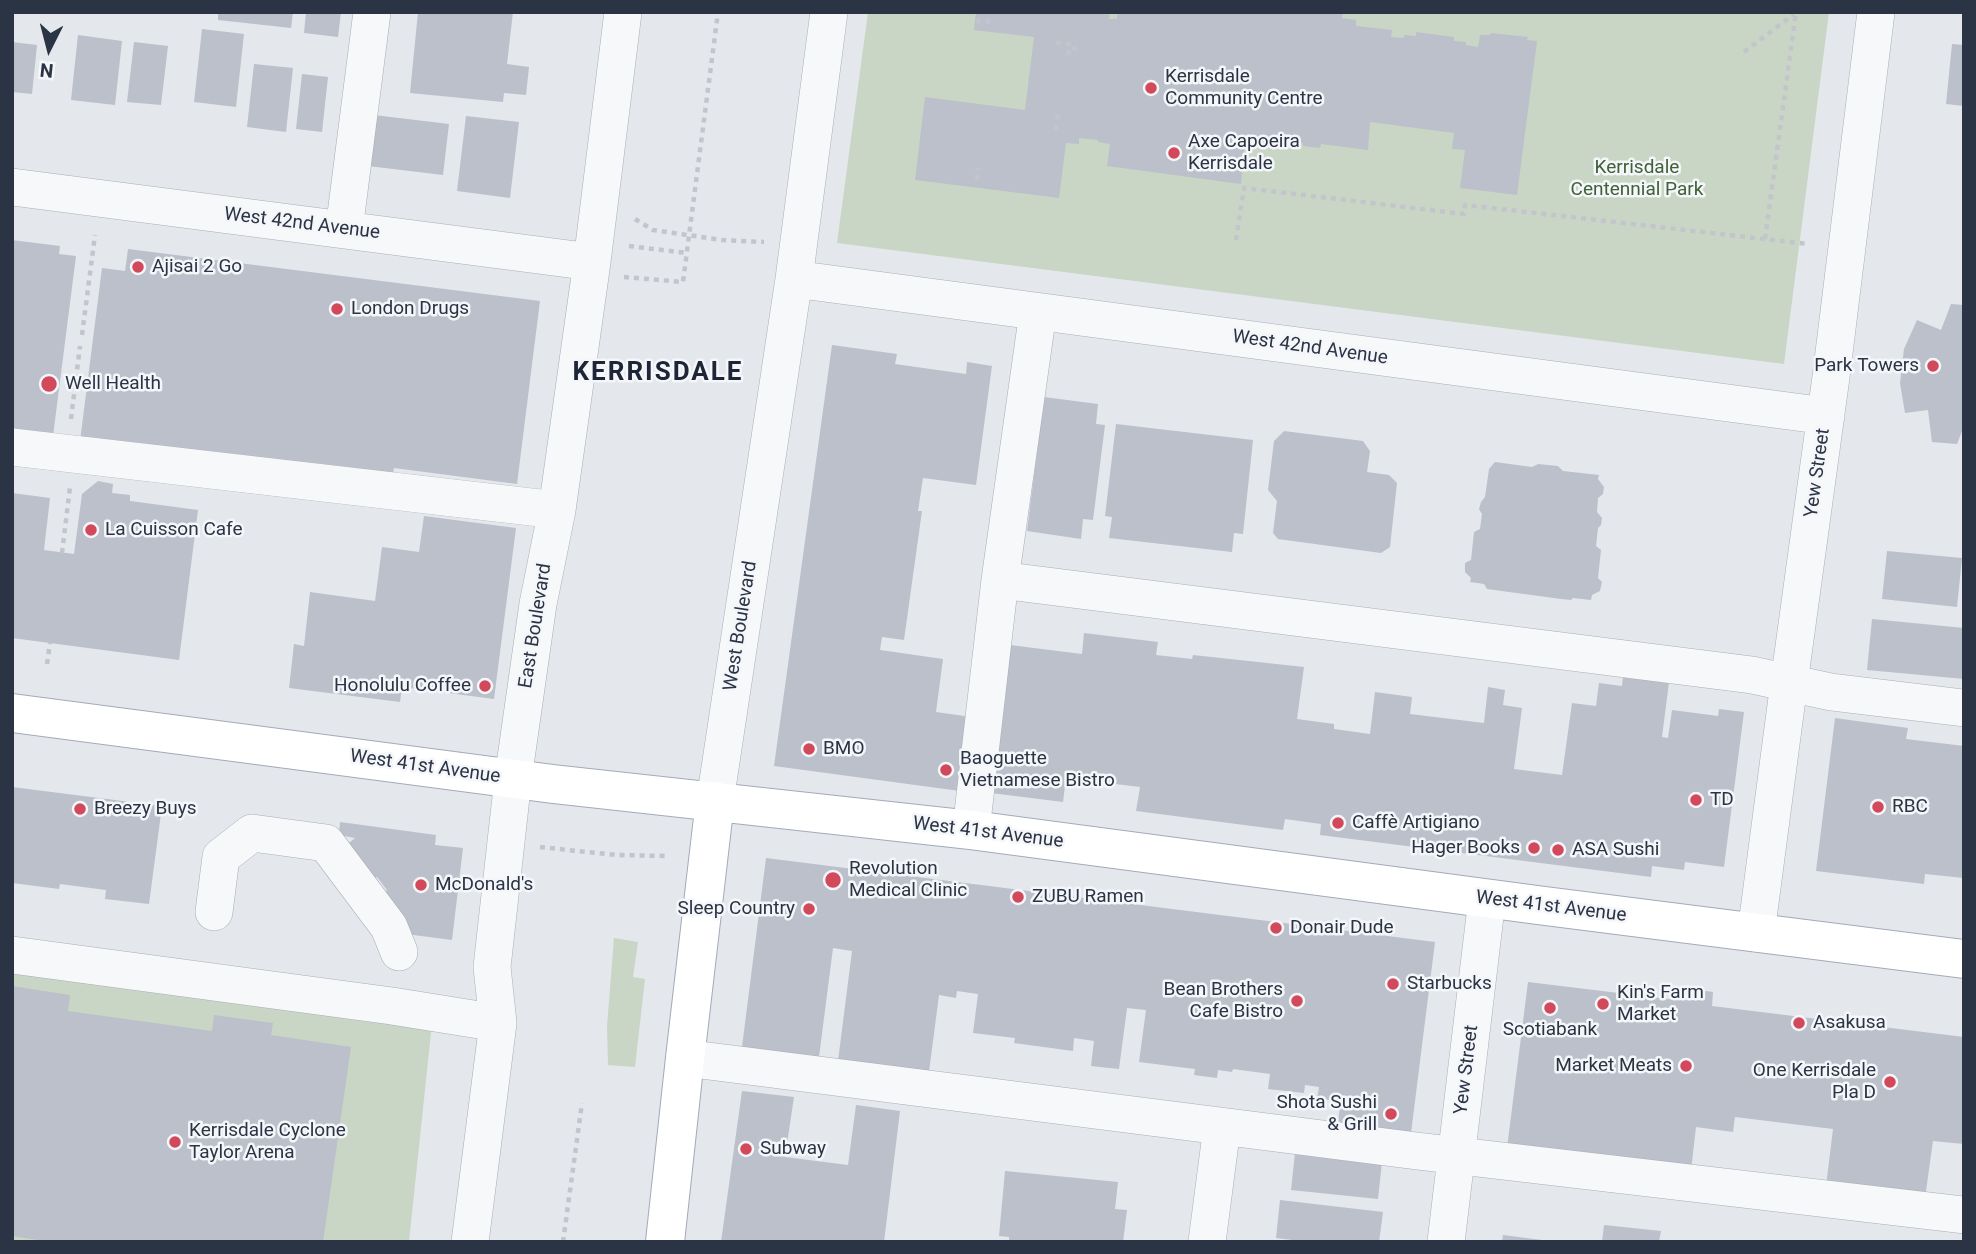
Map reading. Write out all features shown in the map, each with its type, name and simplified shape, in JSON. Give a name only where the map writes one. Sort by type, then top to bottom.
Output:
[{"type":"main road","name":"West 41st Avenue","points":[[12,713],[513,779],[971,830],[1964,959]]},
{"type":"main road","name":"West Boulevard","points":[[665,1242],[716,801]]},
{"type":"street","points":[[344,230],[372,12]]},
{"type":"street","name":"East Boulevard","points":[[470,1242],[498,1023],[492,967],[513,779],[538,604],[557,510],[592,262],[623,12]]},
{"type":"street","name":"West Boulevard","points":[[716,801],[794,279],[829,12]]},
{"type":"street","name":"Yew Street","points":[[1756,933],[1826,416],[1876,12]]},
{"type":"street","name":"West 42nd Avenue","points":[[12,187],[592,262]]},
{"type":"street","name":"West 42nd Avenue","points":[[794,279],[1826,416]]},
{"type":"street","points":[[971,830],[1000,580],[1038,312]]},
{"type":"street","points":[[12,447],[557,510]]},
{"type":"street","points":[[1000,580],[1726,671],[1831,692],[1964,708]]},
{"type":"street","points":[[214,912],[221,857],[252,833],[326,843],[389,927],[399,952]]},
{"type":"street","name":"Yew Street","points":[[1446,1242],[1487,899]]},
{"type":"street","points":[[12,955],[498,1023]]},
{"type":"street","points":[[685,1058],[1457,1156],[1964,1215]]},
{"type":"street","points":[[1207,1242],[1222,1126]]},
{"type":"path","points":[[592,262],[622,276],[683,282],[718,12]]},
{"type":"path","points":[[978,23],[980,12]]},
{"type":"path","points":[[1744,52],[1796,13]]},
{"type":"path","points":[[1765,239],[1796,13]]},
{"type":"path","points":[[1056,43],[1074,45],[1074,53],[1061,52]]},
{"type":"path","points":[[1056,130],[1058,113]]},
{"type":"path","points":[[977,180],[978,168]]},
{"type":"path","points":[[1236,240],[1244,188],[1464,214],[1465,205],[1808,244]]},
{"type":"path","points":[[635,219],[653,230],[722,240],[769,243]]},
{"type":"path","points":[[82,334],[95,234]]},
{"type":"path","points":[[592,262],[629,246],[687,253]]},
{"type":"path","points":[[71,424],[80,346]]},
{"type":"path","points":[[62,552],[72,474]]},
{"type":"path","points":[[47,664],[50,643]]},
{"type":"path","points":[[535,846],[616,855],[666,856]]},
{"type":"path","points":[[563,1242],[582,1103]]},
{"type":"green space","name":"Kerrisdale Centennial Park","points":[[868,12],[1829,12],[1784,364],[837,243]]},
{"type":"green space","points":[[614,938],[638,942],[633,977],[645,979],[635,1067],[608,1065],[607,1026]]},
{"type":"green space","name":"Kerrisdale Cyclone Taylor Arena","points":[[12,972],[432,1023],[409,1242],[12,1242]]},
{"type":"building","points":[[218,12],[293,12],[291,28],[218,20]]},
{"type":"building","points":[[306,12],[341,12],[338,37],[304,33]]},
{"type":"building","points":[[418,12],[513,12],[507,64],[529,67],[526,95],[504,93],[503,102],[410,93]]},
{"type":"building","name":"Kerrisdale Community Centre","points":[[976,12],[1110,12],[1109,19],[1117,19],[1117,12],[1343,12],[1342,18],[1356,20],[1356,26],[1392,30],[1391,37],[1416,36],[1416,32],[1454,37],[1454,41],[1478,47],[1480,35],[1491,33],[1528,37],[1527,40],[1537,41],[1517,195],[1460,188],[1465,150],[1452,149],[1454,133],[1370,122],[1368,150],[1321,144],[1320,148],[1290,141],[1290,144],[1278,143],[1277,146],[1253,143],[1254,139],[1245,139],[1241,184],[1107,166],[1110,144],[1079,138],[1079,144],[1066,143],[1059,198],[915,180],[925,97],[1025,110],[1034,37],[974,30]]},
{"type":"building","points":[[202,29],[244,34],[236,107],[194,102]]},
{"type":"building","points":[[78,35],[122,41],[115,105],[71,100]]},
{"type":"building","points":[[12,42],[37,45],[32,94],[12,92]]},
{"type":"building","points":[[134,42],[168,46],[161,105],[127,102]]},
{"type":"building","points":[[1952,44],[1964,45],[1964,106],[1946,104]]},
{"type":"building","points":[[254,64],[293,68],[286,132],[247,127]]},
{"type":"building","points":[[302,74],[328,77],[322,132],[296,129]]},
{"type":"building","points":[[374,115],[449,124],[443,175],[368,166]]},
{"type":"building","points":[[466,116],[519,122],[510,198],[457,191]]},
{"type":"building","points":[[12,240],[60,246],[59,254],[76,256],[53,436],[12,430]]},
{"type":"building","points":[[128,249],[540,301],[517,484],[394,468],[392,480],[80,441],[102,268],[125,271]]},
{"type":"building","name":"Park Towers","points":[[1951,304],[1964,305],[1964,426],[1957,444],[1932,442],[1928,410],[1905,413],[1900,383],[1904,349],[1917,320],[1941,330]]},
{"type":"building","points":[[832,345],[897,354],[895,364],[966,374],[967,362],[992,366],[976,485],[923,478],[918,511],[922,511],[904,640],[882,637],[880,650],[943,659],[936,712],[971,717],[960,791],[774,766]]},
{"type":"building","points":[[1044,397],[1098,404],[1096,424],[1105,425],[1093,520],[1083,519],[1081,539],[1027,531]]},
{"type":"building","points":[[1116,424],[1253,440],[1243,534],[1234,533],[1232,552],[1109,538],[1112,517],[1105,516]]},
{"type":"building","points":[[1284,431],[1363,441],[1370,451],[1367,472],[1389,475],[1397,483],[1390,547],[1381,553],[1278,539],[1273,533],[1277,501],[1268,490],[1274,441]]},
{"type":"building","points":[[1495,462],[1532,467],[1538,464],[1558,466],[1563,471],[1599,475],[1598,479],[1604,487],[1603,494],[1598,498],[1597,512],[1602,518],[1596,546],[1601,550],[1598,578],[1602,582],[1600,591],[1592,595],[1591,600],[1561,599],[1487,589],[1484,584],[1470,582],[1471,578],[1465,572],[1465,563],[1471,560],[1474,532],[1480,529],[1482,514],[1479,509],[1485,497],[1489,469]]},
{"type":"building","points":[[98,481],[113,484],[112,493],[130,495],[130,501],[198,510],[179,660],[12,638],[12,493],[50,498],[44,550],[74,554],[82,494]]},
{"type":"building","points":[[424,516],[516,528],[494,699],[402,687],[400,702],[289,688],[294,644],[304,646],[310,592],[375,601],[382,547],[419,552]]},
{"type":"building","points":[[1887,551],[1962,558],[1957,607],[1882,599]]},
{"type":"building","points":[[1872,619],[1964,628],[1964,679],[1867,670]]},
{"type":"building","points":[[1084,633],[1158,642],[1156,655],[1192,659],[1193,655],[1304,667],[1297,719],[1334,724],[1334,729],[1370,734],[1375,692],[1412,697],[1410,714],[1484,723],[1488,687],[1505,690],[1503,705],[1522,708],[1514,769],[1562,775],[1572,703],[1596,706],[1599,683],[1622,686],[1623,677],[1669,682],[1662,737],[1668,738],[1672,710],[1718,716],[1719,709],[1744,712],[1724,867],[1685,862],[1684,870],[1652,866],[1651,877],[1320,835],[1321,824],[1285,819],[1283,830],[1136,811],[1140,787],[1066,778],[1063,802],[991,793],[1010,645],[1082,654]]},
{"type":"building","name":"RBC","points":[[1835,718],[1908,728],[1906,739],[1964,746],[1964,878],[1925,874],[1924,884],[1816,871]]},
{"type":"building","points":[[12,787],[162,806],[149,904],[105,899],[106,890],[60,884],[59,889],[12,883]]},
{"type":"building","name":"McDonald's","points":[[340,822],[436,835],[435,845],[463,848],[452,940],[406,934],[383,894],[387,890],[377,877],[372,881],[344,847],[355,838],[339,835]]},
{"type":"building","points":[[766,858],[1435,942],[1411,1133],[1338,1124],[1341,1096],[1330,1095],[1330,1100],[1317,1099],[1319,1087],[1305,1085],[1304,1093],[1268,1089],[1270,1074],[1233,1069],[1232,1072],[1218,1070],[1217,1078],[1194,1075],[1195,1069],[1139,1062],[1146,1010],[1127,1008],[1119,1069],[1091,1066],[1094,1041],[1074,1038],[1073,1051],[1014,1043],[1015,1038],[973,1033],[978,994],[957,991],[956,998],[939,995],[929,1072],[838,1061],[852,951],[833,948],[819,1057],[742,1047]]},
{"type":"building","points":[[1528,982],[1676,1000],[1678,987],[1713,992],[1712,1006],[1964,1037],[1964,1144],[1933,1141],[1925,1198],[1826,1186],[1833,1129],[1735,1117],[1733,1132],[1696,1127],[1691,1171],[1507,1148]]},
{"type":"building","name":"Kerrisdale Cyclone Taylor Arena","points":[[12,986],[70,995],[68,1011],[212,1031],[214,1015],[273,1023],[271,1035],[351,1047],[323,1242],[51,1242],[12,1236]]},
{"type":"building","points":[[742,1091],[794,1097],[785,1157],[848,1165],[856,1105],[900,1111],[884,1242],[721,1242]]},
{"type":"building","points":[[1295,1153],[1382,1162],[1378,1199],[1291,1190]]},
{"type":"building","points":[[1005,1171],[1118,1182],[1115,1209],[1127,1210],[1123,1242],[1009,1242],[1009,1237],[999,1236]]},
{"type":"building","points":[[1280,1200],[1383,1212],[1379,1242],[1309,1242],[1276,1238]]},
{"type":"building","points":[[1604,1225],[1661,1231],[1659,1242],[1602,1242]]},
{"type":"building","points":[[1503,1235],[1542,1240],[1542,1242],[1502,1242]]},
{"type":"place","name":"Kerrisdale Community Centre","points":[[1151,88]]},
{"type":"place","name":"Axe Capoeira Kerrisdale","points":[[1174,153]]},
{"type":"place","name":"Ajisai 2 Go","points":[[138,267]]},
{"type":"place","name":"London Drugs","points":[[337,309]]},
{"type":"place","name":"Park Towers","points":[[1933,366]]},
{"type":"place","name":"Well Health","points":[[49,384]]},
{"type":"place","name":"La Cuisson Cafe","points":[[91,530]]},
{"type":"place","name":"Honolulu Coffee","points":[[485,686]]},
{"type":"place","name":"BMO","points":[[809,749]]},
{"type":"place","name":"Baoguette Vietnamese Bistro","points":[[946,770]]},
{"type":"place","name":"TD","points":[[1696,800]]},
{"type":"place","name":"RBC","points":[[1878,807]]},
{"type":"place","name":"Breezy Buys","points":[[80,809]]},
{"type":"place","name":"Caffè Artigiano","points":[[1338,823]]},
{"type":"place","name":"Hager Books","points":[[1534,848]]},
{"type":"place","name":"ASA Sushi","points":[[1558,850]]},
{"type":"place","name":"Revolution Medical Clinic","points":[[833,880]]},
{"type":"place","name":"McDonald's","points":[[421,885]]},
{"type":"place","name":"ZUBU Ramen","points":[[1018,897]]},
{"type":"place","name":"Sleep Country","points":[[809,909]]},
{"type":"place","name":"Donair Dude","points":[[1276,928]]},
{"type":"place","name":"Starbucks","points":[[1393,984]]},
{"type":"place","name":"Bean Brothers Cafe Bistro","points":[[1297,1001]]},
{"type":"place","name":"Kin's Farm Market","points":[[1603,1004]]},
{"type":"place","name":"Scotiabank","points":[[1550,1008]]},
{"type":"place","name":"Asakusa","points":[[1799,1023]]},
{"type":"place","name":"Market Meats","points":[[1686,1066]]},
{"type":"place","name":"One Kerrisdale Pla D","points":[[1890,1082]]},
{"type":"place","name":"Shota Sushi & Grill","points":[[1391,1114]]},
{"type":"place","name":"Kerrisdale Cyclone Taylor Arena","points":[[175,1142]]},
{"type":"place","name":"Subway","points":[[746,1149]]},
{"type":"district","name":"KERRISDALE","points":[[658,373]]}]
